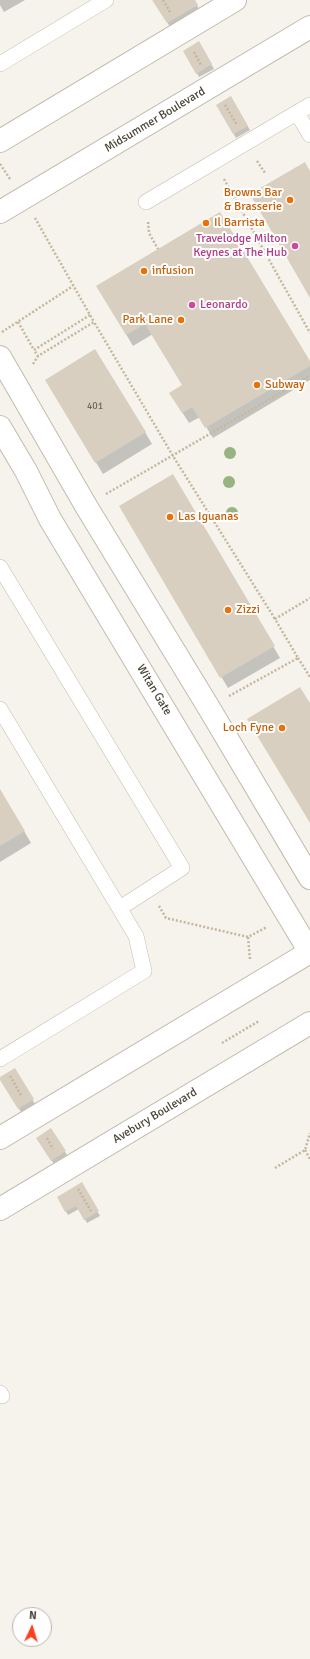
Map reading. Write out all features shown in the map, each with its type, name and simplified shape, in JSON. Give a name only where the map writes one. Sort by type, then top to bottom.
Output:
[{"type":"street","points":[[0,141],[235,0]]},
{"type":"street","name":"Midsummer Boulevard","points":[[0,212],[310,27]]},
{"type":"street","points":[[0,357],[86,506],[310,878]]},
{"type":"street","name":"Witan Gate","points":[[0,427],[26,471],[50,519],[310,952]]},
{"type":"street","points":[[0,1138],[310,952]]},
{"type":"street","name":"Avebury Boulevard","points":[[0,1209],[310,1023]]},
{"type":"lane","points":[[0,64],[106,0]]},
{"type":"lane","points":[[146,202],[310,105]]},
{"type":"lane","points":[[297,113],[310,135]]},
{"type":"lane","points":[[0,567],[182,868],[120,908]]},
{"type":"lane","points":[[0,709],[136,936],[144,971],[0,1059]]},
{"type":"path","points":[[213,162],[310,333]]},
{"type":"path","points":[[0,164],[14,184]]},
{"type":"path","points":[[146,202],[149,233],[158,249]]},
{"type":"path","points":[[33,215],[173,456],[310,677]]},
{"type":"path","points":[[2,332],[73,286]]},
{"type":"path","points":[[34,350],[90,315]]},
{"type":"path","points":[[18,322],[38,356],[94,322]]},
{"type":"path","points":[[86,506],[310,376]]},
{"type":"path","points":[[275,619],[310,598]]},
{"type":"path","points":[[209,708],[298,658]]},
{"type":"path","points":[[166,918],[248,937],[289,916]]},
{"type":"path","points":[[248,937],[253,986]]},
{"type":"path","points":[[222,1044],[259,1022]]},
{"type":"path","points":[[275,1168],[305,1150],[310,1133]]},
{"type":"path","points":[[305,1150],[310,1159]]},
{"type":"building","points":[[152,0],[195,0],[198,5],[167,23]]},
{"type":"building","points":[[199,41],[212,64],[196,74],[183,51]]},
{"type":"building","points":[[231,96],[248,126],[233,134],[216,105]]},
{"type":"building","name":"Travelodge Milton Keynes at The Hub","points":[[305,162],[310,171],[310,298],[250,194]]},
{"type":"building","name":"Leonardo","points":[[220,212],[310,361],[310,366],[205,428],[192,407],[182,413],[169,393],[182,385],[145,324],[126,335],[96,286]]},
{"type":"building","points":[[95,349],[146,432],[95,463],[45,380]]},
{"type":"building","points":[[173,474],[275,646],[220,678],[119,506]]},
{"type":"building","points":[[300,687],[310,703],[310,823],[247,719]]},
{"type":"building","points":[[0,789],[25,831],[0,846]]},
{"type":"building","points":[[15,1068],[34,1099],[18,1109],[0,1080],[0,1077]]},
{"type":"building","points":[[51,1128],[66,1151],[51,1161],[36,1138]]},
{"type":"building","points":[[82,1182],[99,1211],[84,1220],[76,1206],[65,1212],[57,1197]]},
{"type":"place","name":"Browns Bar & Brasserie","points":[[290,200]]},
{"type":"place","name":"Il Barrista","points":[[206,223]]},
{"type":"place","name":"Travelodge Milton Keynes at The Hub","points":[[295,246]]},
{"type":"place","name":"infusion","points":[[144,271]]},
{"type":"place","name":"Leonardo","points":[[192,305]]},
{"type":"place","name":"Park Lane","points":[[181,320]]},
{"type":"place","name":"Subway","points":[[257,385]]},
{"type":"place","name":"Las Iguanas","points":[[170,517]]},
{"type":"place","name":"Zizzi","points":[[228,610]]},
{"type":"place","name":"Loch Fyne","points":[[282,728]]}]
